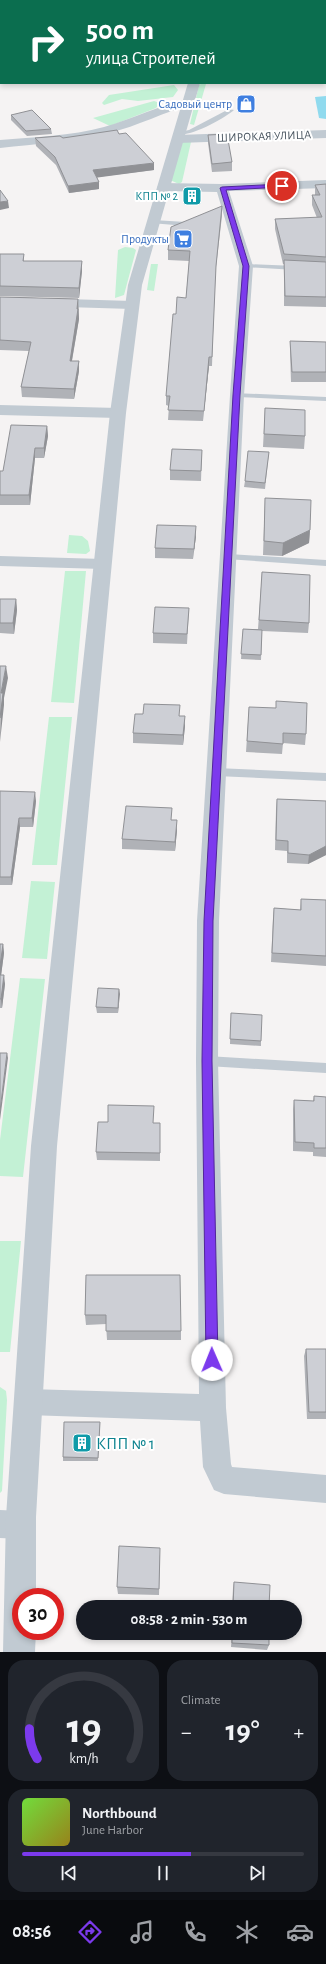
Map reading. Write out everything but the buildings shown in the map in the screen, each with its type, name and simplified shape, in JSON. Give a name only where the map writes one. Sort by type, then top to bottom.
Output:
[{"type":"street","points":[[20,1652],[11,1525],[28,1402],[44,1146],[118,413],[132,305],[137,279],[194,84]]},
{"type":"street","points":[[0,144],[88,134],[189,102]]},
{"type":"street","name":"ШИРОКАЯ УЛИЦА","points":[[178,136],[326,134]]},
{"type":"street","points":[[163,187],[222,188],[326,184]]},
{"type":"street","points":[[222,188],[246,266],[237,395],[208,921],[207,1061],[213,1408],[217,1467],[224,1480],[326,1489]]},
{"type":"street","points":[[0,301],[132,305]]},
{"type":"street","points":[[0,410],[118,413]]},
{"type":"street","points":[[0,561],[103,564]]},
{"type":"street","points":[[28,1402],[213,1408]]},
{"type":"lane","points":[[178,136],[190,132],[231,110]]},
{"type":"lane","points":[[153,222],[186,224]]},
{"type":"lane","points":[[246,266],[302,268]]},
{"type":"lane","points":[[237,395],[326,399]]},
{"type":"lane","points":[[229,557],[326,563]]},
{"type":"lane","points":[[216,772],[326,777]]},
{"type":"lane","points":[[207,1061],[326,1068]]},
{"type":"green space","points":[[206,84],[194,125],[190,124],[199,85]]},
{"type":"green space","points":[[174,85],[178,90],[173,97],[138,101],[122,99],[104,105],[102,103],[109,95]]},
{"type":"green space","points":[[154,101],[160,103],[156,108],[110,126],[93,118]]},
{"type":"green space","points":[[181,142],[191,142],[182,182],[179,184],[170,180]]},
{"type":"green space","points":[[125,247],[136,250],[124,295],[115,298],[118,250]]},
{"type":"green space","points":[[151,264],[158,264],[154,291],[147,290]]},
{"type":"green space","points":[[69,535],[82,536],[88,541],[90,551],[86,554],[67,553]]},
{"type":"green space","points":[[65,571],[86,571],[74,703],[51,702]]},
{"type":"green space","points":[[49,717],[72,717],[57,865],[32,865]]},
{"type":"green space","points":[[31,881],[55,882],[47,959],[22,958]]},
{"type":"green space","points":[[20,978],[45,979],[23,1177],[0,1176],[0,1140]]},
{"type":"green space","points":[[0,1241],[21,1241],[10,1352],[0,1352]]},
{"type":"green space","points":[[0,1387],[6,1391],[7,1400],[2,1491],[0,1493]]},
{"type":"water","points":[[326,96],[326,119],[319,118],[315,97]]},
{"type":"place","name":"Садовый центр","points":[[246,104]]},
{"type":"place","name":"КПП № 2","points":[[192,196]]},
{"type":"place","name":"Продукты","points":[[183,239]]},
{"type":"place","name":"КПП № 1","points":[[82,1443]]},
{"type":"route","points":[[212,1360],[207,1061],[208,921],[237,395],[246,266],[222,188],[282,186]]}]
